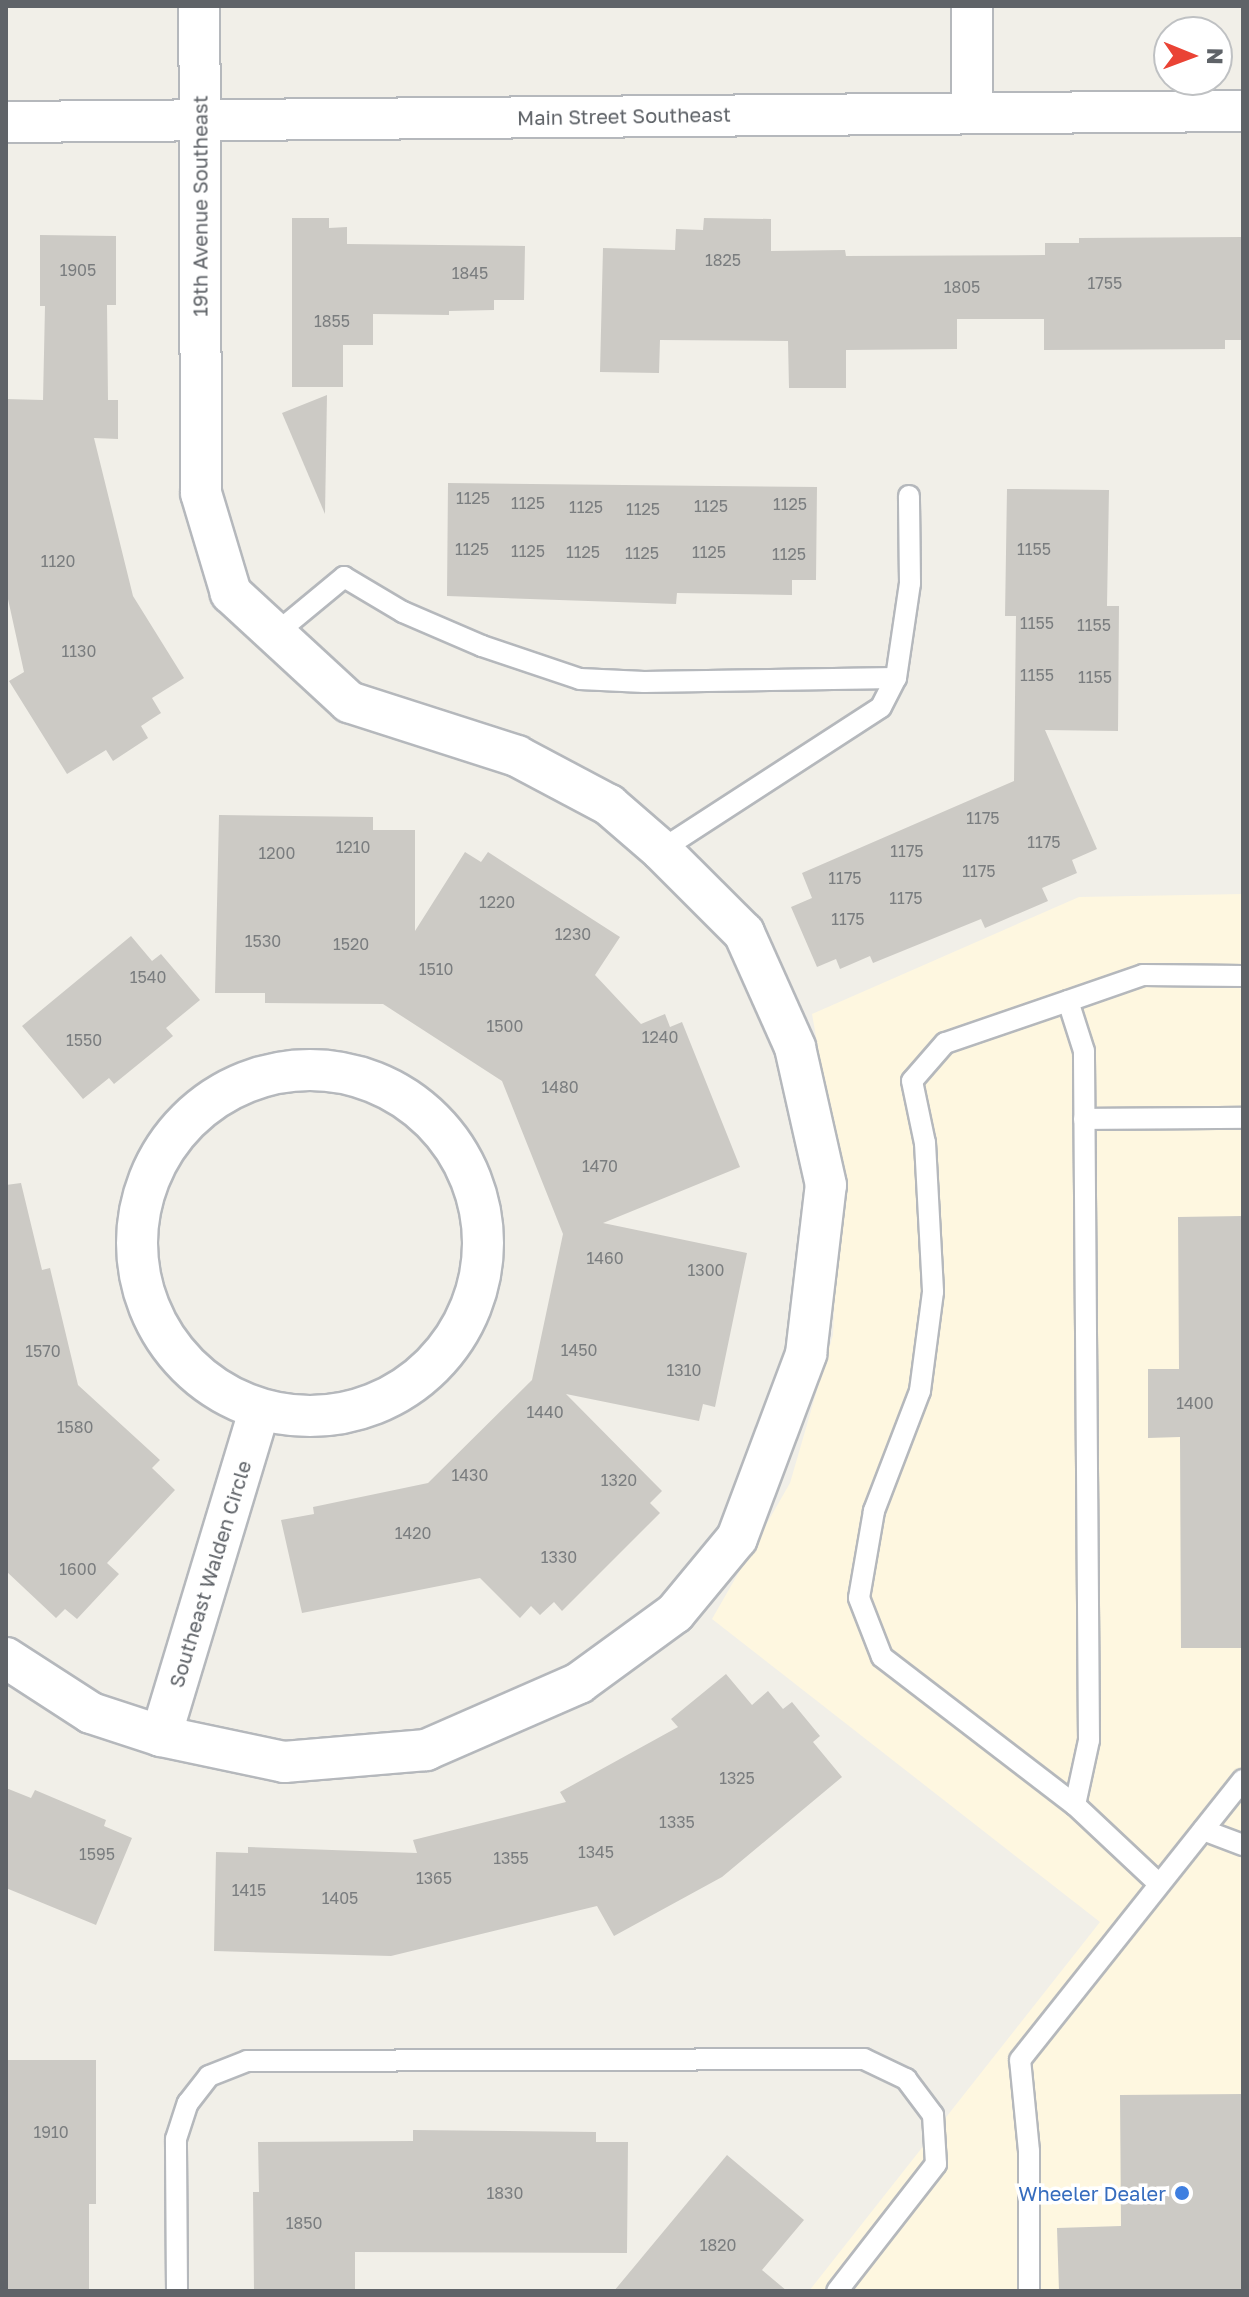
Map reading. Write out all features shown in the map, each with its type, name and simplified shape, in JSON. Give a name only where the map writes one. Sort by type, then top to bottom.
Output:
[{"type":"street","name":"19th Avenue Southeast","points":[[6,1658],[91,1713],[161,1736],[284,1762],[426,1750],[579,1683],[675,1613],[737,1538],[806,1354],[826,1185],[795,1047],[744,933],[661,850],[609,805],[517,756],[349,702],[231,593],[201,493],[199,6]]},
{"type":"street","points":[[972,6],[972,111]]},
{"type":"street","name":"Main Street Southeast","points":[[6,122],[972,111],[1243,111]]},
{"type":"street","points":[[283,1068],[361,1074],[429,1113],[474,1177],[486,1255],[463,1330],[410,1388],[337,1417],[259,1412],[191,1373],[147,1308],[135,1230],[144,1200],[158,1155],[210,1097],[283,1068]]},
{"type":"street","name":"Southeast Walden Circle","points":[[161,1736],[259,1412]]},
{"type":"lane","points":[[661,850],[881,707],[896,678],[910,583],[909,496]]},
{"type":"lane","points":[[274,635],[344,577],[403,612],[482,646],[580,679],[644,682],[896,678]]},
{"type":"lane","points":[[1159,1884],[1075,1805],[882,1657],[859,1598],[874,1511],[920,1391],[933,1292],[925,1143],[912,1081],[945,1043],[1143,975],[1243,976]]},
{"type":"lane","points":[[1068,1001],[1084,1051],[1089,1740],[1075,1805]]},
{"type":"lane","points":[[1084,1119],[1243,1118]]},
{"type":"lane","points":[[1029,2291],[1029,2151],[1020,2060],[1243,1780]]},
{"type":"lane","points":[[1203,1830],[1243,1845]]},
{"type":"lane","points":[[177,2291],[176,2139],[188,2103],[209,2076],[247,2061],[864,2059],[906,2079],[933,2115],[936,2164],[837,2291]]},
{"type":"shaded area","points":[[1243,894],[1243,2291],[809,2291],[1100,1922],[712,1619],[790,1483],[833,1335],[840,1173],[812,1014],[1079,897]]},
{"type":"building","points":[[292,218],[329,218],[329,228],[347,227],[347,244],[525,246],[524,300],[494,300],[494,310],[449,311],[449,315],[373,314],[373,345],[343,345],[343,387],[292,387]]},
{"type":"building","points":[[704,218],[771,219],[771,251],[845,250],[846,256],[1045,255],[1045,243],[1079,243],[1079,238],[1243,237],[1243,340],[1225,340],[1225,349],[1044,350],[1044,319],[957,319],[957,349],[846,350],[846,388],[789,388],[788,341],[660,340],[659,373],[600,372],[603,248],[675,250],[676,229],[703,230]]},
{"type":"building","points":[[40,235],[116,236],[116,305],[107,305],[108,400],[118,400],[118,439],[94,438],[133,596],[184,678],[152,698],[161,713],[141,726],[148,738],[113,761],[106,750],[67,774],[9,681],[24,672],[6,590],[6,399],[43,400],[45,306],[40,306]]},
{"type":"building","points":[[327,395],[325,514],[282,413]]},
{"type":"building","points":[[448,483],[817,487],[816,580],[792,580],[792,595],[677,593],[676,604],[447,596]]},
{"type":"building","points":[[1007,489],[1109,490],[1107,606],[1119,606],[1118,731],[1045,730],[1097,849],[1072,860],[1077,873],[1042,888],[1048,901],[985,928],[981,919],[873,963],[870,956],[840,969],[836,959],[817,967],[791,907],[812,898],[802,873],[1014,781],[1016,616],[1005,616]]},
{"type":"building","points":[[219,815],[373,817],[373,830],[415,830],[415,931],[465,852],[481,862],[488,852],[620,937],[595,975],[641,1024],[665,1014],[670,1027],[682,1022],[740,1167],[603,1223],[747,1253],[715,1407],[703,1404],[699,1421],[566,1394],[662,1491],[650,1503],[660,1513],[562,1611],[554,1602],[540,1615],[531,1606],[520,1618],[480,1578],[302,1613],[281,1520],[314,1514],[313,1507],[428,1483],[532,1380],[563,1234],[502,1081],[383,1004],[265,1003],[265,993],[215,993]]},
{"type":"building","points":[[131,936],[152,961],[161,954],[200,1000],[166,1028],[173,1036],[114,1084],[109,1078],[83,1099],[22,1026]]},
{"type":"building","points":[[21,1183],[42,1270],[50,1268],[78,1385],[160,1460],[152,1468],[175,1490],[107,1563],[119,1574],[77,1619],[65,1609],[56,1618],[6,1571],[6,1185]]},
{"type":"building","points":[[1243,1216],[1243,1648],[1181,1648],[1180,1437],[1148,1438],[1148,1369],[1179,1369],[1178,1217]]},
{"type":"building","points":[[726,1674],[752,1705],[768,1691],[783,1709],[792,1702],[820,1736],[813,1742],[842,1777],[722,1877],[614,1936],[597,1906],[391,1956],[214,1951],[216,1852],[248,1853],[248,1847],[417,1853],[413,1840],[566,1802],[560,1792],[678,1727],[671,1719]]},
{"type":"building","points":[[6,1788],[31,1798],[35,1790],[106,1820],[104,1826],[132,1838],[96,1925],[6,1888]]},
{"type":"building","points":[[6,2060],[96,2060],[96,2204],[89,2204],[89,2291],[6,2291]]},
{"type":"building","name":"Wheeler Dealer","points":[[1243,2094],[1243,2291],[1059,2291],[1057,2228],[1121,2226],[1120,2095]]},
{"type":"building","points":[[413,2130],[596,2132],[596,2142],[628,2142],[627,2253],[355,2252],[355,2291],[254,2291],[253,2192],[259,2192],[258,2142],[413,2141]]},
{"type":"building","points":[[727,2155],[804,2220],[762,2270],[787,2291],[614,2291]]},
{"type":"place","name":"Wheeler Dealer","points":[[1182,2193]]}]
